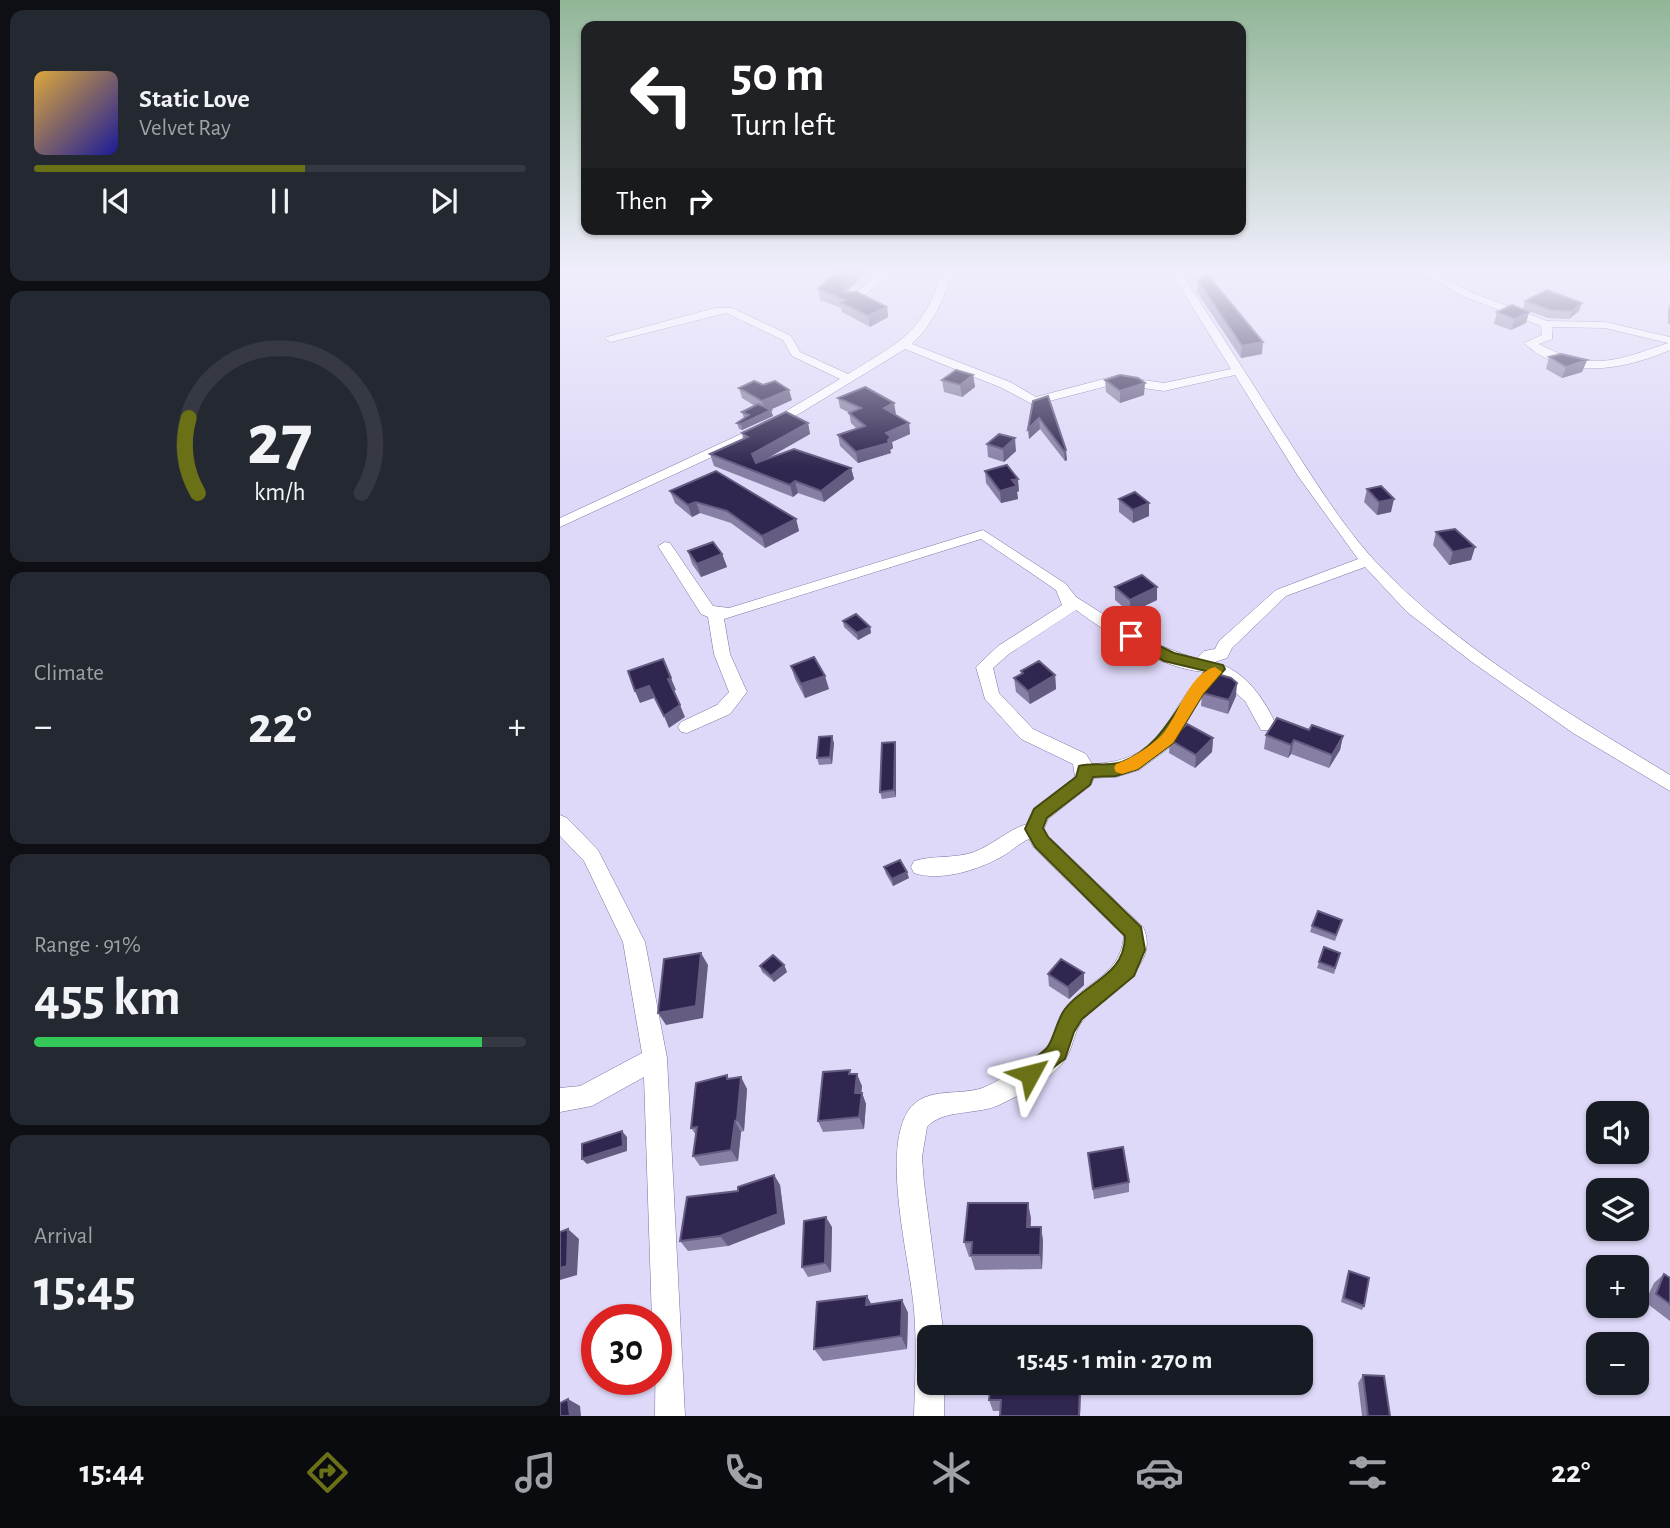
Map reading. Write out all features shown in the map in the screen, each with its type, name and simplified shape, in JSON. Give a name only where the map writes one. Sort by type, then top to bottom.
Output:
[{"type":"street","points":[[611,340],[629,335]]},
{"type":"street","points":[[781,335],[787,338],[796,354],[848,378]]},
{"type":"street","points":[[560,523],[775,423],[916,335]]},
{"type":"street","points":[[1215,335],[1305,475],[1367,561],[1413,608],[1478,658],[1579,728],[1670,784]]},
{"type":"street","points":[[1548,335],[1530,343],[1550,355],[1603,368],[1628,364],[1670,346]]},
{"type":"street","points":[[1649,335],[1670,340]]},
{"type":"street","points":[[904,345],[1006,385],[1034,401],[1115,380],[1130,379],[1154,387],[1164,387],[1238,371]]},
{"type":"street","points":[[665,546],[707,610],[716,614],[730,613],[983,534],[1061,587],[1069,600],[1070,607],[1003,650],[984,667],[992,695],[1027,734],[1080,759],[1085,771],[1084,780],[1041,814],[1035,830],[1041,842],[1135,933],[1135,950],[1126,970],[1074,1013],[1064,1028],[1058,1052],[988,1099],[950,1102],[929,1110],[917,1120],[908,1160],[928,1310],[929,1416]]},
{"type":"street","points":[[1085,771],[1116,770],[1132,765],[1168,739],[1197,690],[1208,667],[1210,654],[1221,654],[1225,645],[1281,593],[1367,561]]},
{"type":"street","points":[[1069,600],[1081,604],[1094,617],[1145,645],[1170,657],[1208,667],[1254,698],[1264,713],[1266,725]]},
{"type":"street","points":[[687,727],[719,713],[735,701],[738,692],[725,666],[724,653],[717,638],[716,614]]},
{"type":"street","points":[[560,823],[591,856],[634,942],[655,1058],[670,1416]]},
{"type":"street","points":[[921,867],[953,866],[974,860],[994,852],[1019,832],[1035,830]]},
{"type":"street","points":[[560,1100],[583,1098],[655,1058]]},
{"type":"building","points":[[1235,335],[1257,335],[1263,342],[1242,346]]},
{"type":"building","points":[[1561,354],[1587,360],[1566,367],[1549,357]]},
{"type":"building","points":[[956,370],[973,375],[960,385],[942,380]]},
{"type":"building","points":[[1120,375],[1138,378],[1145,383],[1120,391],[1105,380]]},
{"type":"building","points":[[754,381],[763,385],[775,381],[789,390],[762,401],[739,388]]},
{"type":"building","points":[[865,387],[894,403],[884,408],[909,423],[886,433],[891,437],[889,443],[856,452],[838,435],[865,426],[849,413],[861,408],[838,398]]},
{"type":"building","points":[[1048,396],[1066,450],[1064,451],[1039,418],[1028,429],[1033,401]]},
{"type":"building","points":[[758,404],[771,410],[741,424],[737,423],[749,415],[742,412]]},
{"type":"building","points":[[786,412],[808,423],[752,454],[756,463],[794,449],[851,468],[821,491],[795,481],[790,485],[710,454],[748,437],[742,433]]},
{"type":"building","points":[[999,434],[1015,438],[1003,449],[987,444]]},
{"type":"building","points":[[1007,465],[1018,479],[1012,480],[1017,486],[1000,491],[985,471]]},
{"type":"building","points":[[716,471],[796,519],[762,536],[727,511],[696,502],[688,505],[670,491]]},
{"type":"building","points":[[1381,486],[1394,499],[1379,502],[1367,489]]},
{"type":"building","points":[[1135,492],[1149,503],[1133,510],[1119,499]]},
{"type":"building","points":[[1455,529],[1475,547],[1453,552],[1436,532]]},
{"type":"building","points":[[713,542],[722,554],[697,564],[688,551]]},
{"type":"building","points":[[1142,575],[1157,587],[1130,600],[1115,587]]},
{"type":"building","points":[[856,614],[870,627],[857,633],[843,621]]},
{"type":"building","points":[[814,657],[825,676],[801,684],[791,666]]},
{"type":"building","points":[[663,659],[671,678],[668,679],[680,705],[664,716],[649,686],[635,691],[628,671]]},
{"type":"building","points":[[1039,661],[1055,675],[1028,691],[1014,678]]},
{"type":"building","points":[[1217,674],[1237,683],[1229,700],[1202,693],[1208,681]]},
{"type":"building","points":[[1277,718],[1309,730],[1312,725],[1343,736],[1332,755],[1294,740],[1291,745],[1266,735]]},
{"type":"building","points":[[1187,724],[1213,738],[1196,755],[1170,740]]},
{"type":"building","points":[[832,736],[830,757],[817,758],[819,737]]},
{"type":"building","points":[[895,742],[894,790],[880,792],[882,743]]},
{"type":"building","points":[[900,860],[907,872],[892,879],[884,867]]},
{"type":"building","points":[[1318,911],[1342,920],[1336,935],[1312,926]]},
{"type":"building","points":[[1324,947],[1340,953],[1335,968],[1319,962]]},
{"type":"building","points":[[701,953],[696,1006],[658,1013],[664,959]]},
{"type":"building","points":[[773,955],[784,965],[771,976],[760,966]]},
{"type":"building","points":[[1061,959],[1084,973],[1068,987],[1048,974]]},
{"type":"building","points":[[850,1070],[849,1074],[857,1074],[855,1093],[862,1093],[859,1117],[818,1121],[823,1072]]},
{"type":"building","points":[[727,1075],[727,1079],[741,1077],[731,1150],[693,1156],[697,1127],[691,1128],[696,1083]]},
{"type":"building","points":[[622,1131],[623,1146],[582,1159],[582,1144]]},
{"type":"building","points":[[1123,1147],[1129,1182],[1093,1189],[1088,1153]]},
{"type":"building","points":[[774,1175],[778,1214],[720,1236],[680,1241],[687,1197],[738,1191],[738,1187]]},
{"type":"building","points":[[968,1203],[1028,1203],[1027,1227],[1041,1227],[1040,1255],[971,1255],[972,1242],[964,1242]]},
{"type":"building","points":[[826,1217],[825,1263],[802,1267],[804,1221]]},
{"type":"building","points":[[568,1229],[567,1266],[560,1268],[560,1232]]},
{"type":"building","points":[[1349,1271],[1369,1278],[1364,1306],[1344,1298]]},
{"type":"building","points":[[1664,1274],[1670,1278],[1670,1304],[1656,1294]]},
{"type":"building","points":[[867,1296],[866,1305],[902,1300],[901,1336],[814,1349],[817,1302]]},
{"type":"building","points":[[1363,1375],[1384,1376],[1390,1416],[1368,1416]]},
{"type":"building","points":[[990,1395],[1080,1395],[1079,1416],[1000,1416],[1001,1400],[989,1400]]},
{"type":"building","points":[[568,1399],[570,1416],[560,1416],[560,1403]]},
{"type":"slow traffic","points":[[1122,768],[1132,765],[1168,739],[1197,690],[1215,672]]},
{"type":"route","points":[[1030,1074],[1058,1052],[1064,1028],[1074,1013],[1126,970],[1135,950],[1135,933],[1041,842],[1034,829],[1041,814],[1084,780],[1085,771],[1106,768],[1116,770],[1132,765],[1168,739],[1197,690],[1217,669],[1170,657],[1131,636]]}]
